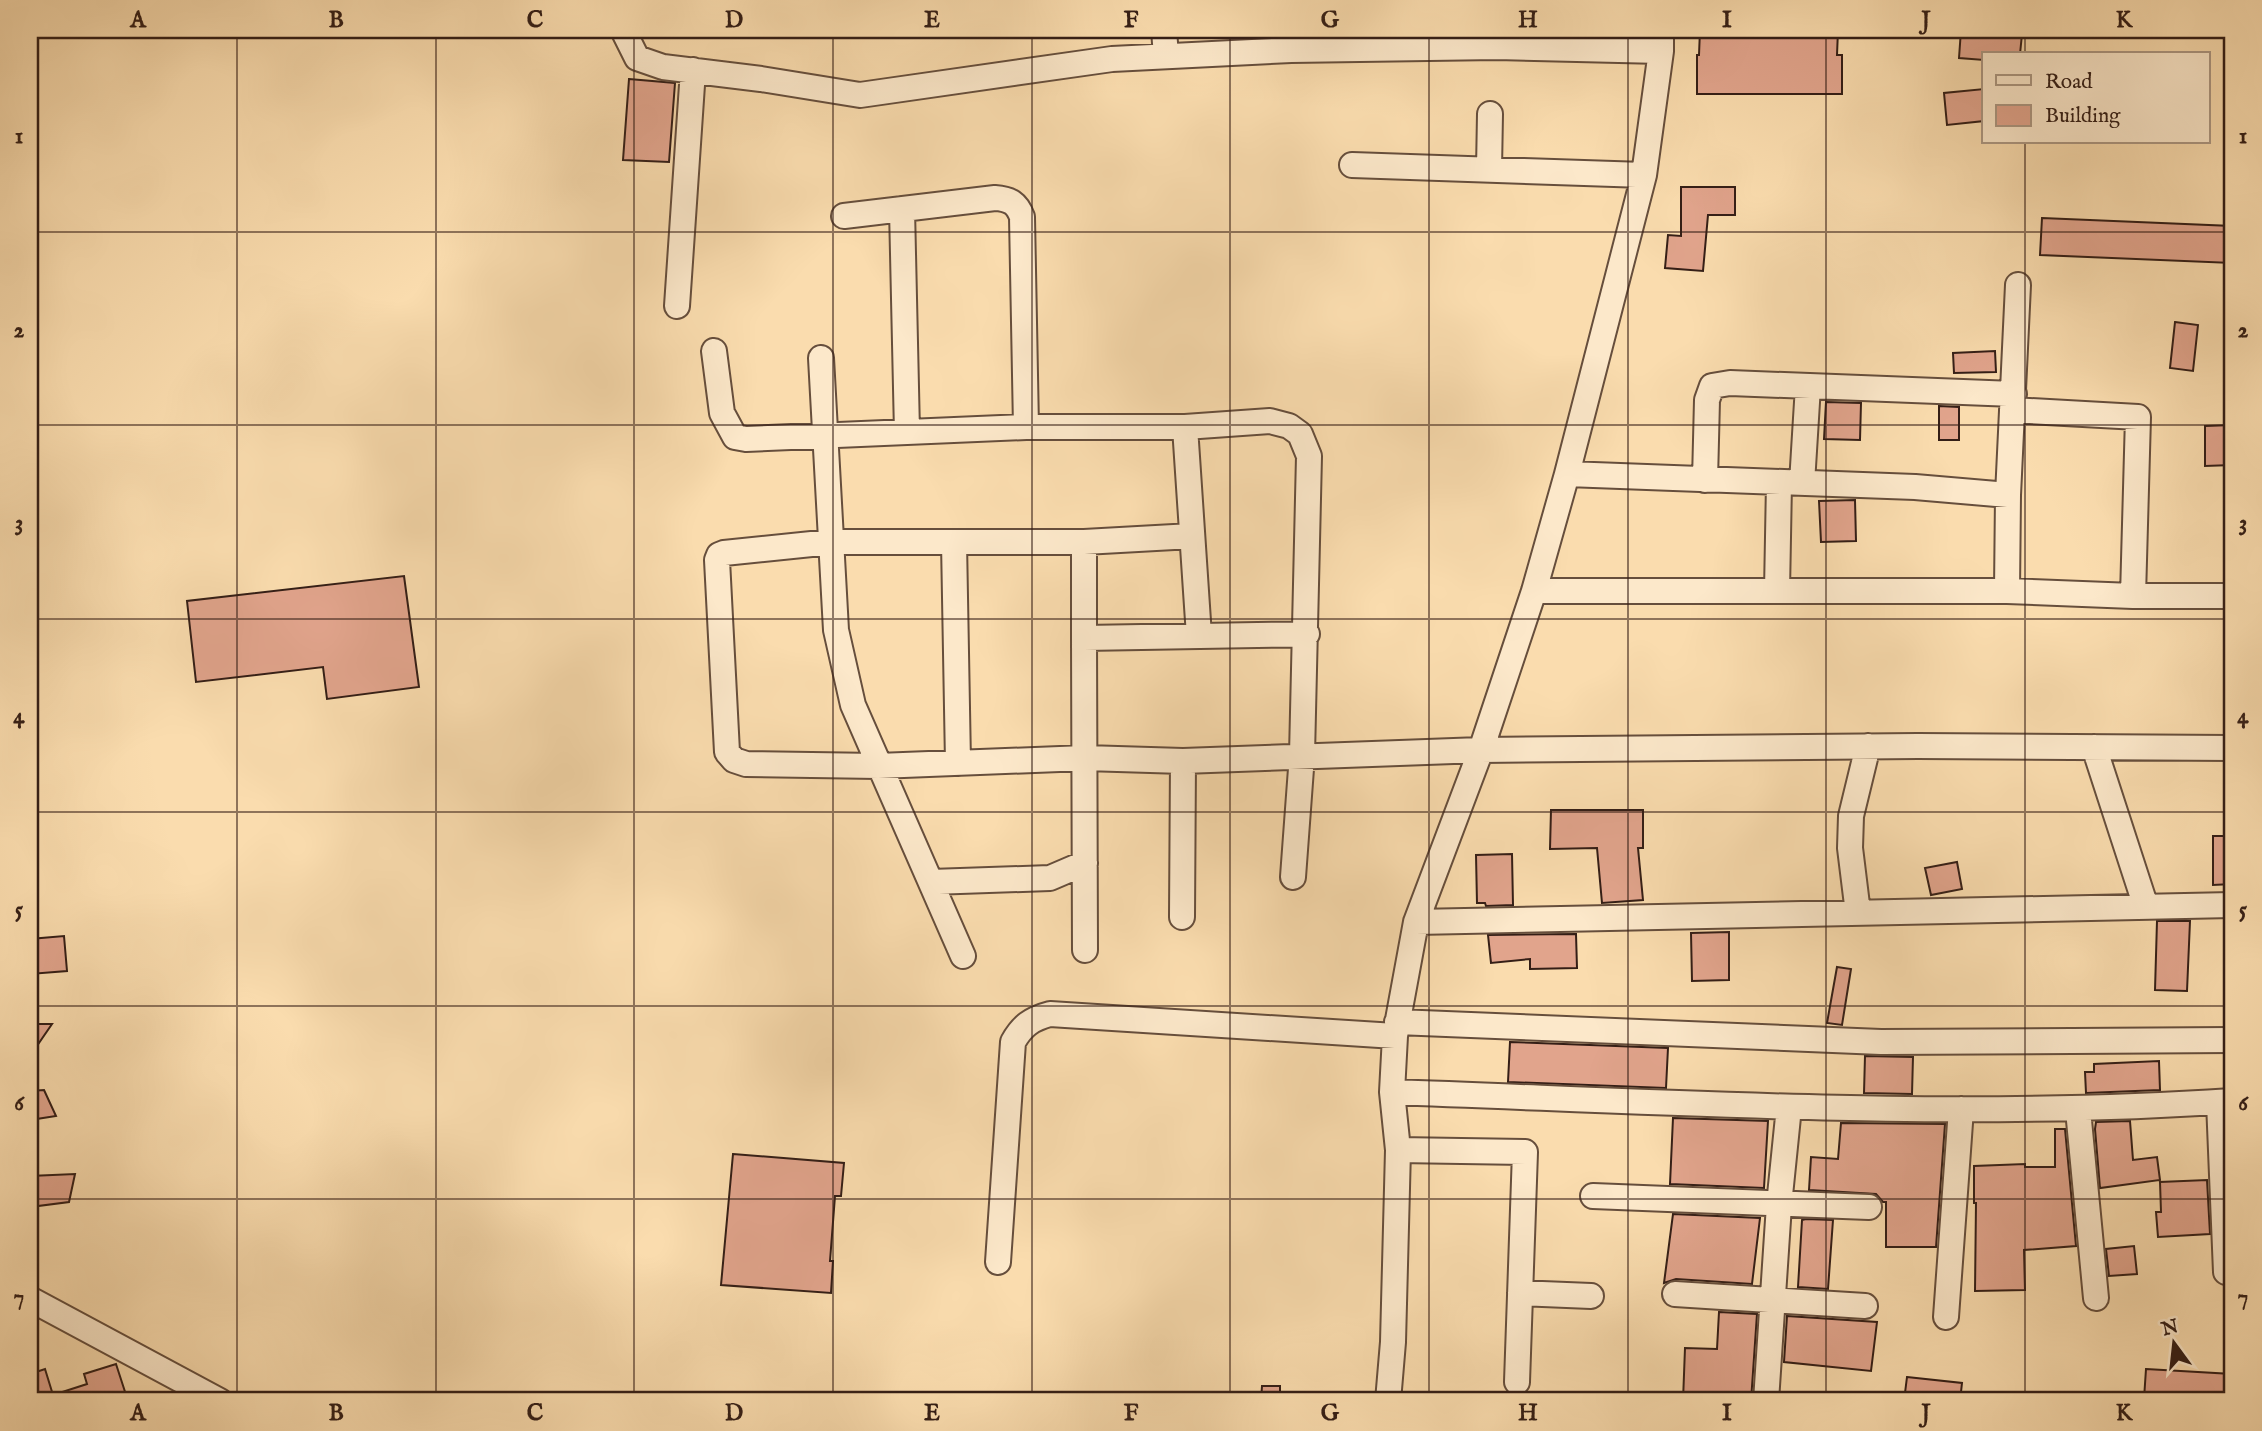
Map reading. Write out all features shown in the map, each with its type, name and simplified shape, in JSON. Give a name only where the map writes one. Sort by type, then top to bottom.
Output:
[{"type":"street","points":[[623,30],[637,58],[663,66],[860,95],[1112,59],[1497,38],[1661,41],[1644,175],[1567,474],[1534,591],[1481,750],[1416,922],[1396,1029],[1392,1092],[1398,1150],[1393,1342],[1388,1401]]},
{"type":"street","points":[[1164,30],[1166,56]]},
{"type":"street","points":[[677,306],[693,70]]},
{"type":"street","points":[[1489,169],[1490,114]]},
{"type":"street","points":[[1352,165],[1644,175]]},
{"type":"street","points":[[844,215],[995,198],[1007,199],[1018,206],[1021,217],[1026,427]]},
{"type":"street","points":[[902,209],[907,432]]},
{"type":"street","points":[[2007,591],[2008,495],[2018,285]]},
{"type":"street","points":[[715,352],[722,413],[735,436],[746,439],[1026,427],[1185,427],[1270,421],[1289,426],[1300,434],[1310,456],[1307,634],[1293,877]]},
{"type":"street","points":[[821,358],[835,630],[853,705],[963,956]]},
{"type":"street","points":[[1705,480],[1707,400],[1712,386],[1730,383],[1808,386],[2013,402],[2138,417],[2133,596]]},
{"type":"street","points":[[1777,591],[1790,483],[1808,386]]},
{"type":"street","points":[[1185,427],[1199,636]]},
{"type":"street","points":[[1567,474],[1915,487],[2008,495]]},
{"type":"street","points":[[1192,536],[1084,542],[831,542],[719,555],[717,560],[727,752],[734,760],[746,764],[878,766],[1085,758],[1183,761],[1481,750],[1868,746],[2232,748]]},
{"type":"street","points":[[954,542],[958,763]]},
{"type":"street","points":[[1084,542],[1085,950]]},
{"type":"street","points":[[1534,591],[2007,591],[2133,596],[2232,596]]},
{"type":"street","points":[[1084,638],[1307,634]]},
{"type":"street","points":[[1858,913],[1850,848],[1851,816],[1868,746]]},
{"type":"street","points":[[2094,747],[2146,907]]},
{"type":"street","points":[[1182,917],[1183,761]]},
{"type":"street","points":[[931,883],[1050,878],[1085,863]]},
{"type":"street","points":[[1416,922],[2232,905]]},
{"type":"street","points":[[998,1262],[1013,1042],[1021,1028],[1034,1018],[1050,1014],[1396,1029],[1881,1042],[2232,1040]]},
{"type":"street","points":[[1392,1092],[1885,1110],[2078,1110],[2226,1102],[2226,1272]]},
{"type":"street","points":[[1766,1401],[1779,1205],[1789,1107]]},
{"type":"street","points":[[1946,1317],[1961,1109]]},
{"type":"street","points":[[2078,1110],[2096,1298]]},
{"type":"street","points":[[1398,1150],[1525,1152],[1517,1381]]},
{"type":"street","points":[[1593,1196],[1869,1207]]},
{"type":"street","points":[[1520,1293],[1591,1296]]},
{"type":"street","points":[[1675,1294],[1865,1306]]},
{"type":"street","points":[[30,1298],[220,1401]]},
{"type":"building","points":[[1700,30],[1838,30],[1837,55],[1842,55],[1842,94],[1697,94]]},
{"type":"building","points":[[1961,30],[2022,34],[2020,52],[1982,52],[1982,60],[1959,58]]},
{"type":"building","points":[[629,79],[675,83],[669,162],[623,160]]},
{"type":"building","points":[[1982,89],[1982,121],[1947,125],[1944,93]]},
{"type":"building","points":[[1681,187],[1735,187],[1735,215],[1708,215],[1703,271],[1665,268],[1668,235],[1681,236]]},
{"type":"building","points":[[2042,218],[2232,226],[2232,263],[2040,255]]},
{"type":"building","points":[[2175,322],[2198,325],[2193,371],[2170,368]]},
{"type":"building","points":[[1995,351],[1996,372],[1954,373],[1953,353]]},
{"type":"building","points":[[1826,402],[1861,403],[1860,440],[1824,439]]},
{"type":"building","points":[[1939,406],[1959,407],[1959,440],[1939,440]]},
{"type":"building","points":[[2232,425],[2232,465],[2205,466],[2205,426]]},
{"type":"building","points":[[1855,500],[1856,541],[1821,542],[1819,501]]},
{"type":"building","points":[[404,576],[419,687],[327,699],[323,667],[196,682],[187,601]]},
{"type":"building","points":[[1551,810],[1643,810],[1643,848],[1638,848],[1643,900],[1602,903],[1597,848],[1550,849]]},
{"type":"building","points":[[2213,836],[2232,836],[2232,884],[2213,885]]},
{"type":"building","points":[[1512,854],[1513,905],[1486,906],[1485,903],[1477,903],[1476,855]]},
{"type":"building","points":[[1957,862],[1962,889],[1931,895],[1925,868]]},
{"type":"building","points":[[2157,921],[2190,921],[2187,991],[2155,990]]},
{"type":"building","points":[[1729,932],[1729,980],[1692,981],[1691,933]]},
{"type":"building","points":[[1576,934],[1577,968],[1530,969],[1530,959],[1491,963],[1488,935]]},
{"type":"building","points":[[64,936],[67,971],[30,974],[30,939]]},
{"type":"building","points":[[1837,967],[1851,969],[1842,1025],[1827,1023]]},
{"type":"building","points":[[30,1024],[52,1024],[30,1056]]},
{"type":"building","points":[[1510,1042],[1668,1048],[1666,1088],[1508,1082]]},
{"type":"building","points":[[1865,1056],[1913,1057],[1912,1094],[1864,1093]]},
{"type":"building","points":[[2159,1061],[2160,1090],[2086,1093],[2085,1072],[2094,1072],[2094,1064]]},
{"type":"building","points":[[44,1090],[56,1116],[30,1120],[30,1091]]},
{"type":"building","points":[[1673,1118],[1768,1121],[1764,1188],[1670,1184]]},
{"type":"building","points":[[2130,1121],[2133,1160],[2157,1157],[2160,1180],[2100,1188],[2096,1122]]},
{"type":"building","points":[[1841,1123],[1945,1124],[1936,1247],[1886,1247],[1886,1202],[1876,1194],[1809,1190],[1811,1157],[1838,1159]]},
{"type":"building","points":[[2055,1129],[2065,1129],[2076,1246],[2024,1250],[2025,1290],[1975,1291],[1974,1166],[2025,1164],[2025,1167],[2055,1167]]},
{"type":"building","points":[[733,1154],[844,1163],[841,1196],[835,1196],[830,1261],[833,1261],[831,1293],[721,1285]]},
{"type":"building","points":[[75,1174],[69,1202],[30,1207],[30,1176]]},
{"type":"building","points":[[2207,1180],[2210,1234],[2158,1237],[2156,1212],[2161,1212],[2160,1182]]},
{"type":"building","points":[[1673,1214],[1760,1218],[1752,1284],[1676,1279],[1664,1283]]},
{"type":"building","points":[[1802,1220],[1833,1220],[1828,1289],[1798,1287]]},
{"type":"building","points":[[2134,1246],[2137,1274],[2109,1276],[2106,1249]]},
{"type":"building","points":[[1719,1312],[1757,1314],[1751,1401],[1683,1401],[1685,1348],[1717,1349]]},
{"type":"building","points":[[1787,1316],[1877,1322],[1871,1371],[1784,1362]]},
{"type":"building","points":[[116,1364],[128,1401],[30,1401],[30,1374],[45,1369],[53,1395],[87,1384],[84,1374]]},
{"type":"building","points":[[2146,1369],[2232,1374],[2232,1401],[2144,1399]]},
{"type":"building","points":[[1907,1377],[1962,1383],[1960,1401],[1904,1401]]},
{"type":"building","points":[[1262,1386],[1280,1386],[1280,1401],[1261,1401]]}]
